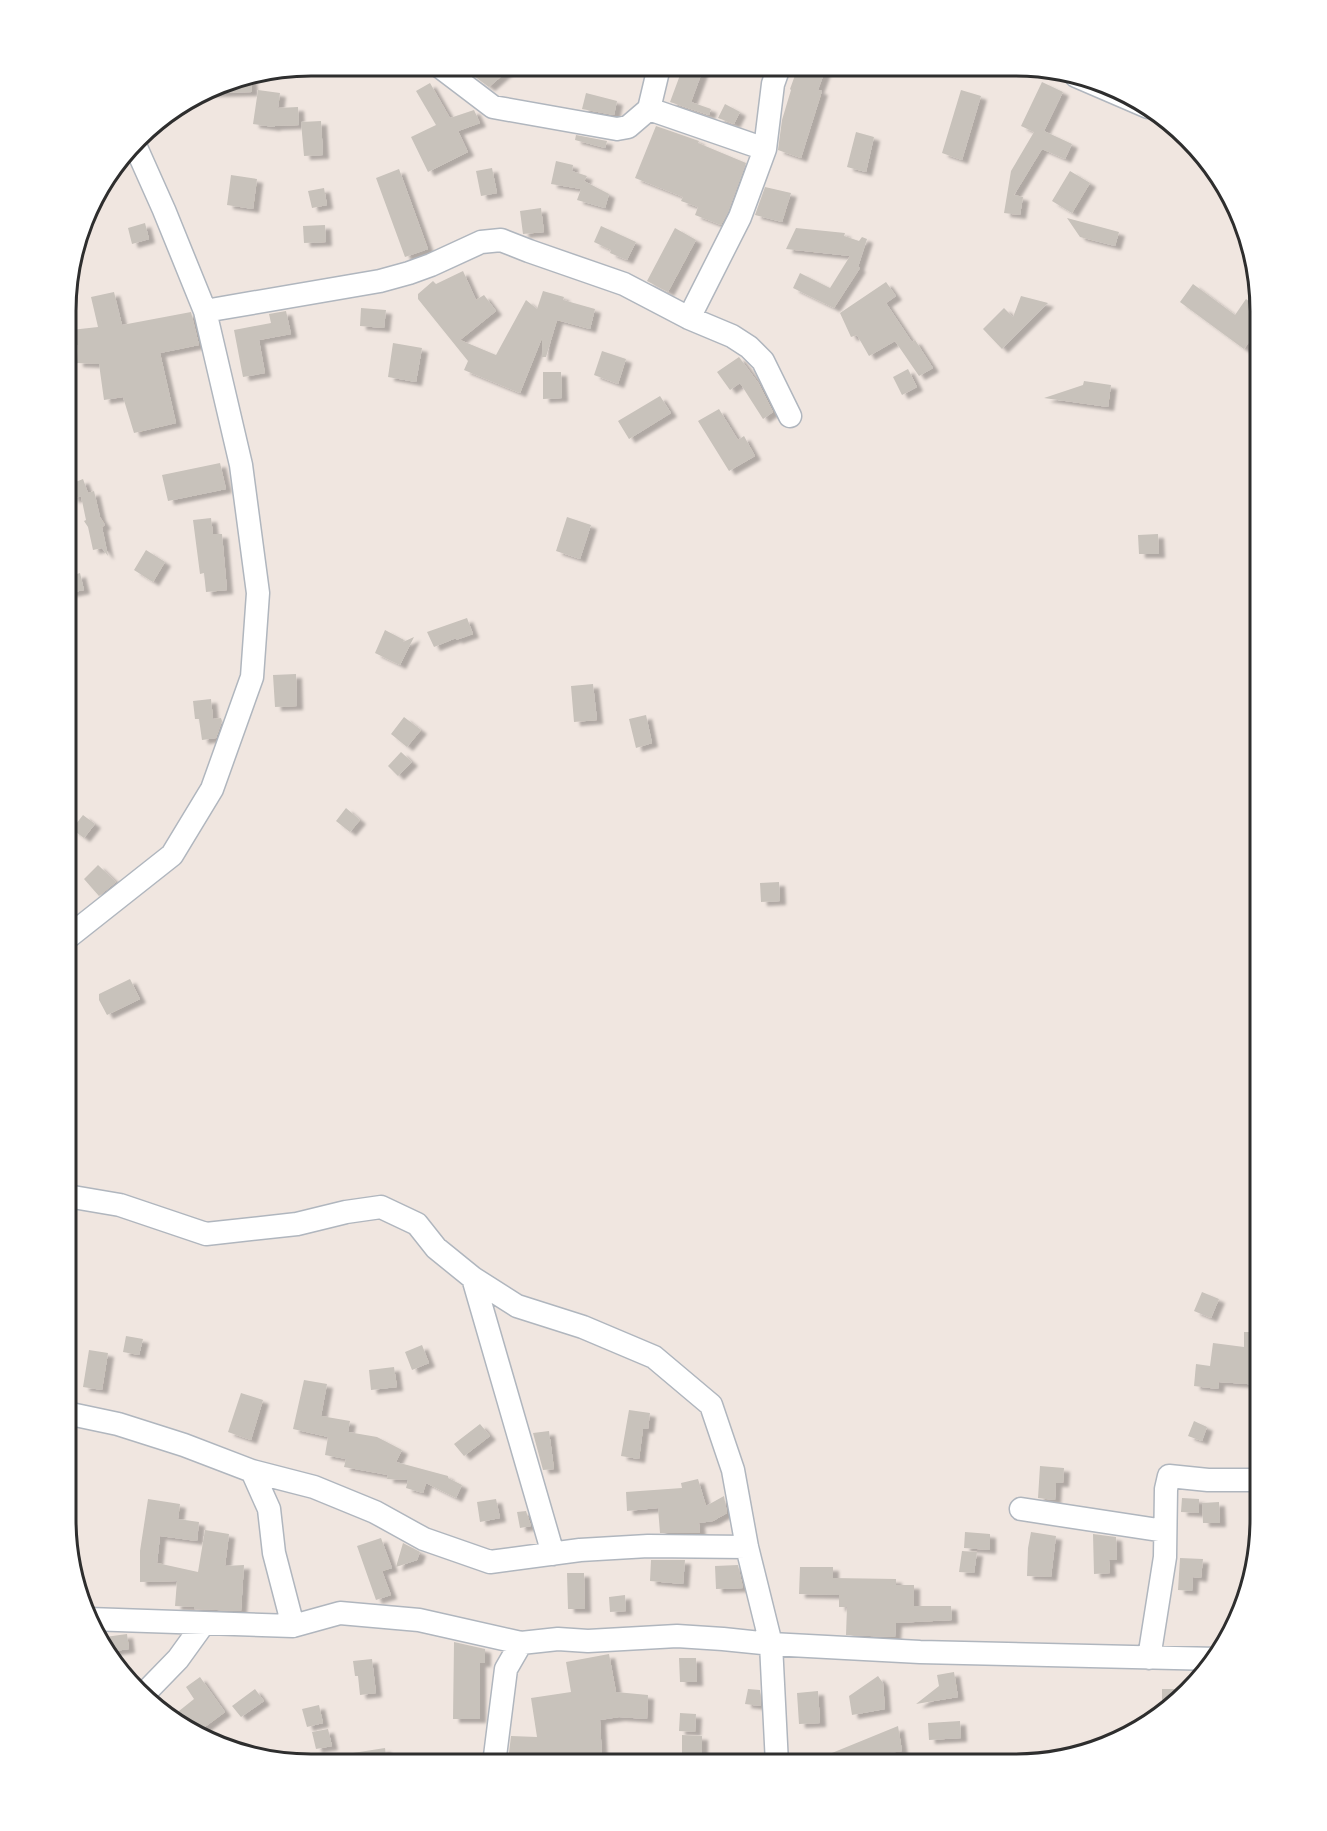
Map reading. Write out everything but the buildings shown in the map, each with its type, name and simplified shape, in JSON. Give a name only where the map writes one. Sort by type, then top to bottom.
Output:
[{"type":"street","points":[[452,76],[493,107],[617,129],[628,127],[649,109],[657,76]]},
{"type":"street","points":[[689,318],[740,217],[765,149],[776,76]]},
{"type":"street","points":[[649,109],[765,149]]},
{"type":"street","points":[[76,931],[172,855],[212,789],[252,676],[258,593],[241,465],[205,311],[138,152]]},
{"type":"street","points":[[205,311],[380,281],[409,273],[481,242],[501,240],[528,252],[624,284],[689,318],[732,336],[749,347],[763,361],[790,416]]},
{"type":"street","points":[[76,1198],[120,1205],[206,1234],[297,1224],[346,1212],[381,1208],[417,1224],[436,1248],[473,1278],[517,1306],[583,1327],[654,1358],[711,1406],[733,1470],[747,1547],[771,1644],[776,1754]]},
{"type":"street","points":[[473,1278],[553,1554]]},
{"type":"street","points":[[76,1415],[118,1424],[252,1471],[314,1486],[375,1512],[424,1539],[490,1562],[580,1550],[648,1546],[747,1547]]},
{"type":"street","points":[[252,1471],[269,1509],[274,1553],[293,1626]]},
{"type":"street","points":[[1149,1658],[1165,1557],[1168,1476],[1208,1480],[1250,1480]]},
{"type":"street","points":[[1021,1509],[1165,1531]]},
{"type":"street","points":[[99,1619],[293,1626],[340,1613],[419,1620],[521,1643],[558,1639],[588,1641],[677,1636],[771,1644],[920,1652],[1205,1659]]},
{"type":"street","points":[[149,1689],[178,1659],[204,1623]]},
{"type":"street","points":[[495,1754],[506,1669],[521,1643]]}]
